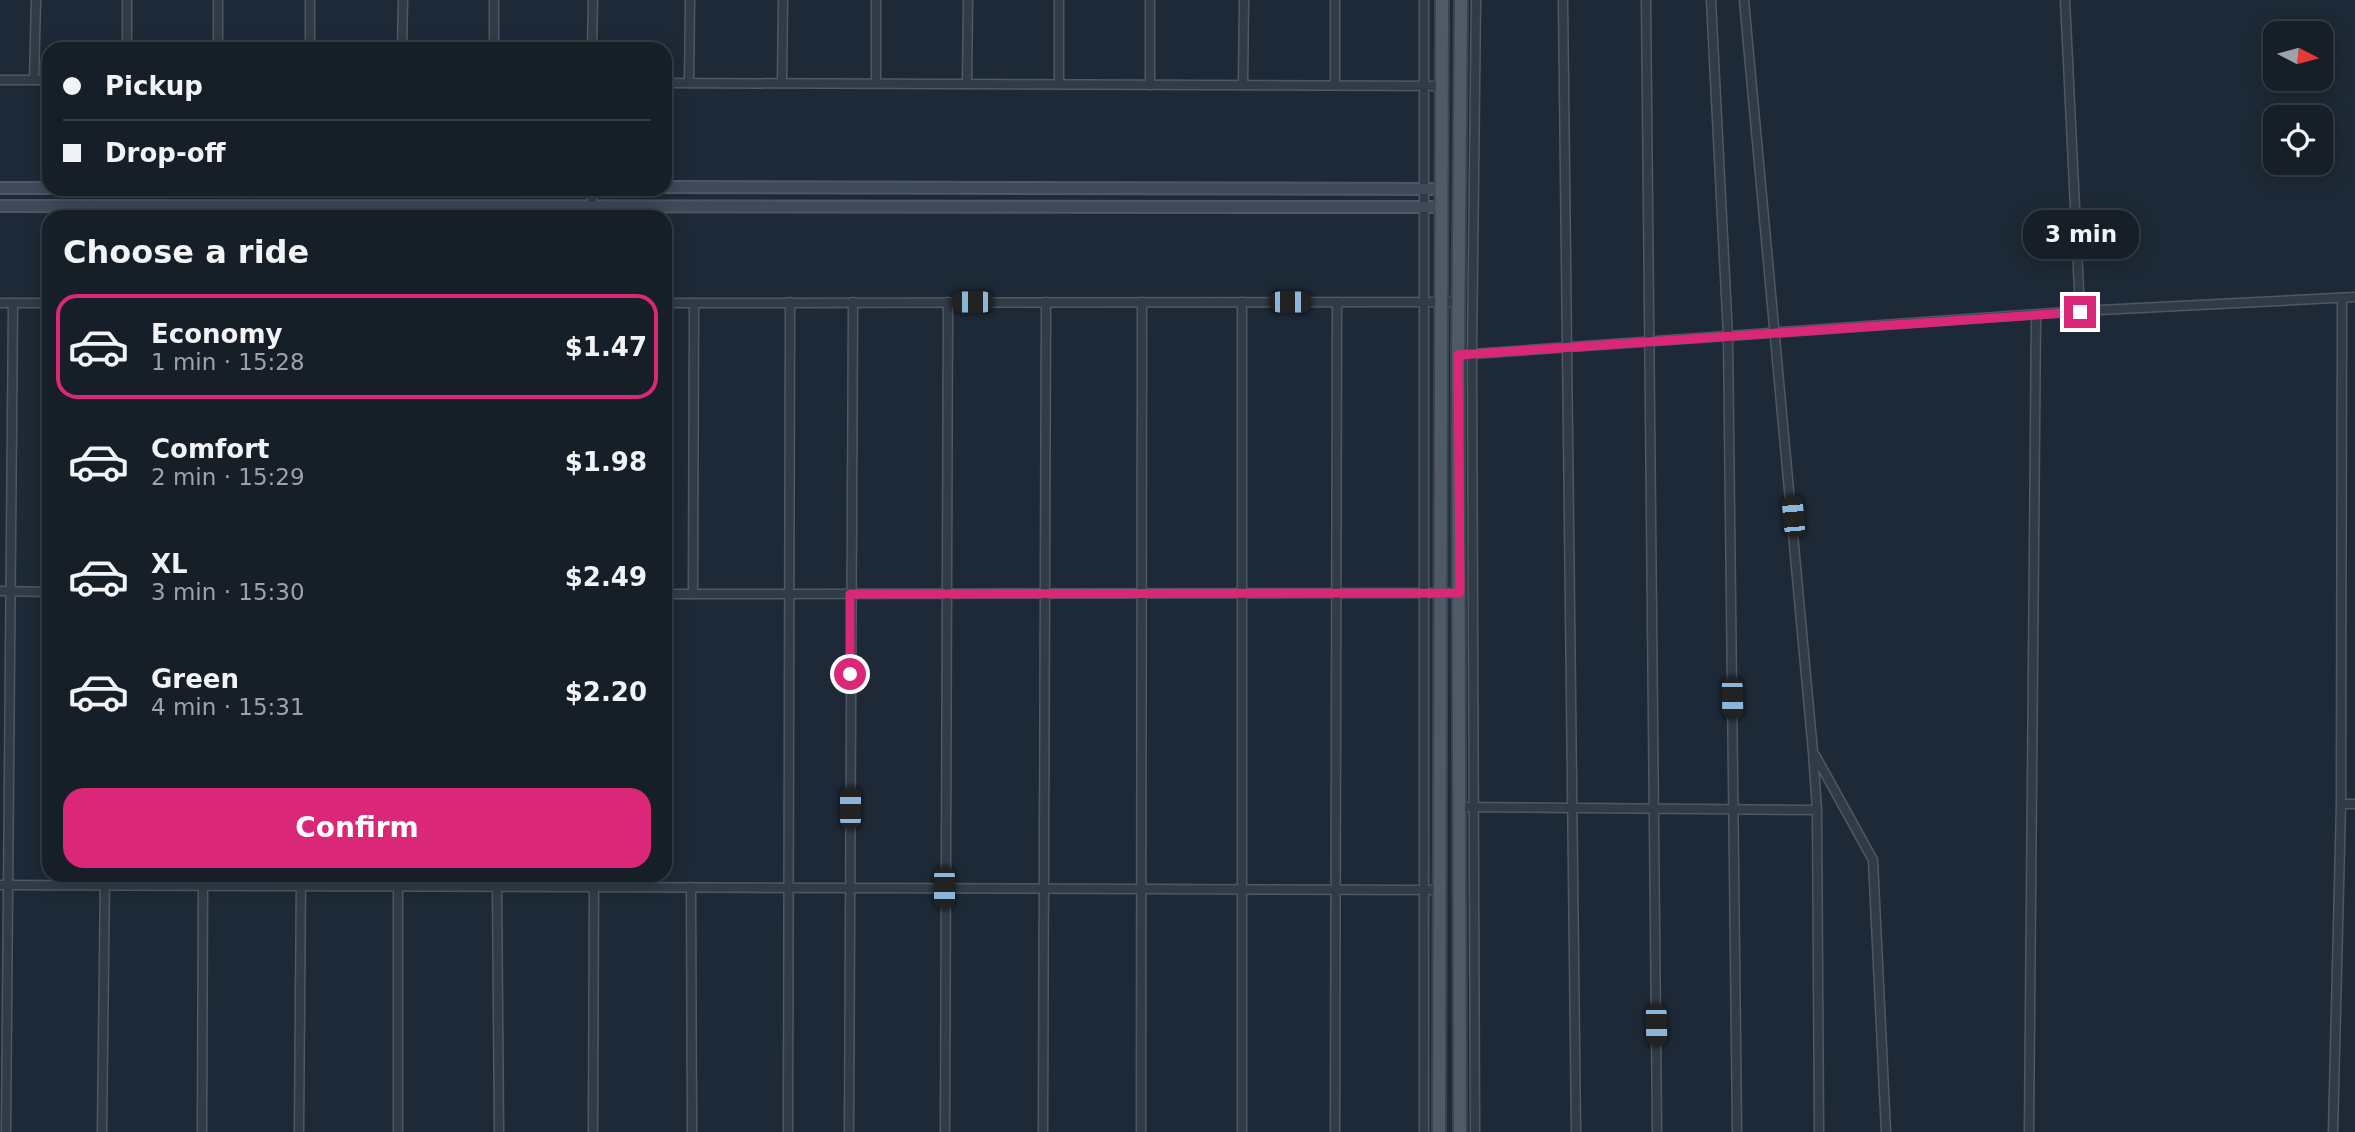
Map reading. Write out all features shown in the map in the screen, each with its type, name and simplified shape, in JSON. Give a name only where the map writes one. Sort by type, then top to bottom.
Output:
[{"type":"main road","points":[[1439,1132],[1443,594],[1442,0]]},
{"type":"main road","points":[[1460,1132],[1458,355],[1461,0]]},
{"type":"main road","points":[[672,187],[1441,189]]},
{"type":"main road","points":[[0,188],[42,188]]},
{"type":"main road","points":[[0,206],[1441,207]]},
{"type":"street","points":[[34,80],[36,0]]},
{"type":"street","points":[[127,0],[127,42]]},
{"type":"street","points":[[218,0],[218,42]]},
{"type":"street","points":[[310,0],[310,42]]},
{"type":"street","points":[[402,42],[403,0]]},
{"type":"street","points":[[494,0],[494,42]]},
{"type":"street","points":[[592,42],[593,0]]},
{"type":"street","points":[[690,0],[690,83]]},
{"type":"street","points":[[782,83],[783,0]]},
{"type":"street","points":[[876,0],[876,83]]},
{"type":"street","points":[[967,84],[968,0]]},
{"type":"street","points":[[1059,0],[1059,84]]},
{"type":"street","points":[[1150,0],[1150,85]]},
{"type":"street","points":[[1243,85],[1244,0]]},
{"type":"street","points":[[1335,0],[1335,85]]},
{"type":"street","points":[[1424,0],[1424,1132]]},
{"type":"street","points":[[1475,1132],[1472,354],[1476,0]]},
{"type":"street","points":[[1563,0],[1576,1132]]},
{"type":"street","points":[[1646,0],[1657,1132]]},
{"type":"street","points":[[1712,0],[1728,336],[1737,1132]]},
{"type":"street","points":[[1744,0],[1817,810],[1819,1132]]},
{"type":"street","points":[[2065,0],[2080,312]]},
{"type":"street","points":[[0,80],[42,80]]},
{"type":"street","points":[[672,83],[1442,86]]},
{"type":"street","points":[[592,196],[592,210]]},
{"type":"street","points":[[2333,1132],[2341,804],[2342,298]]},
{"type":"street","points":[[1458,355],[2080,312],[2355,298]]},
{"type":"street","points":[[788,1132],[790,302]]},
{"type":"street","points":[[849,1132],[852,302]]},
{"type":"street","points":[[945,1132],[948,302]]},
{"type":"street","points":[[1043,1132],[1046,302]]},
{"type":"street","points":[[1141,1132],[1140,594],[1143,302]]},
{"type":"street","points":[[1242,302],[1242,1132]]},
{"type":"street","points":[[1335,1132],[1334,594],[1337,302]]},
{"type":"street","points":[[672,303],[1459,302]]},
{"type":"street","points":[[0,303],[42,303]]},
{"type":"street","points":[[6,1132],[4,885],[12,591],[13,303]]},
{"type":"street","points":[[694,303],[694,594]]},
{"type":"street","points":[[2029,1132],[2036,315]]},
{"type":"street","points":[[0,591],[42,592]]},
{"type":"street","points":[[672,594],[1460,593]]},
{"type":"street","points":[[1813,752],[1873,860],[1886,1132]]},
{"type":"street","points":[[2341,804],[2355,804]]},
{"type":"street","points":[[1459,807],[1653,811],[1817,810]]},
{"type":"street","points":[[299,1132],[300,882]]},
{"type":"street","points":[[398,882],[398,1132]]},
{"type":"street","points":[[593,1132],[594,882]]},
{"type":"street","points":[[4,885],[1441,890]]},
{"type":"street","points":[[102,1132],[105,885]]},
{"type":"street","points":[[202,1132],[203,885]]},
{"type":"street","points":[[497,887],[499,1132]]},
{"type":"street","points":[[691,887],[692,1132]]},
{"type":"route","points":[[850,674],[850,594],[1460,593],[1458,355],[2080,312]]}]
